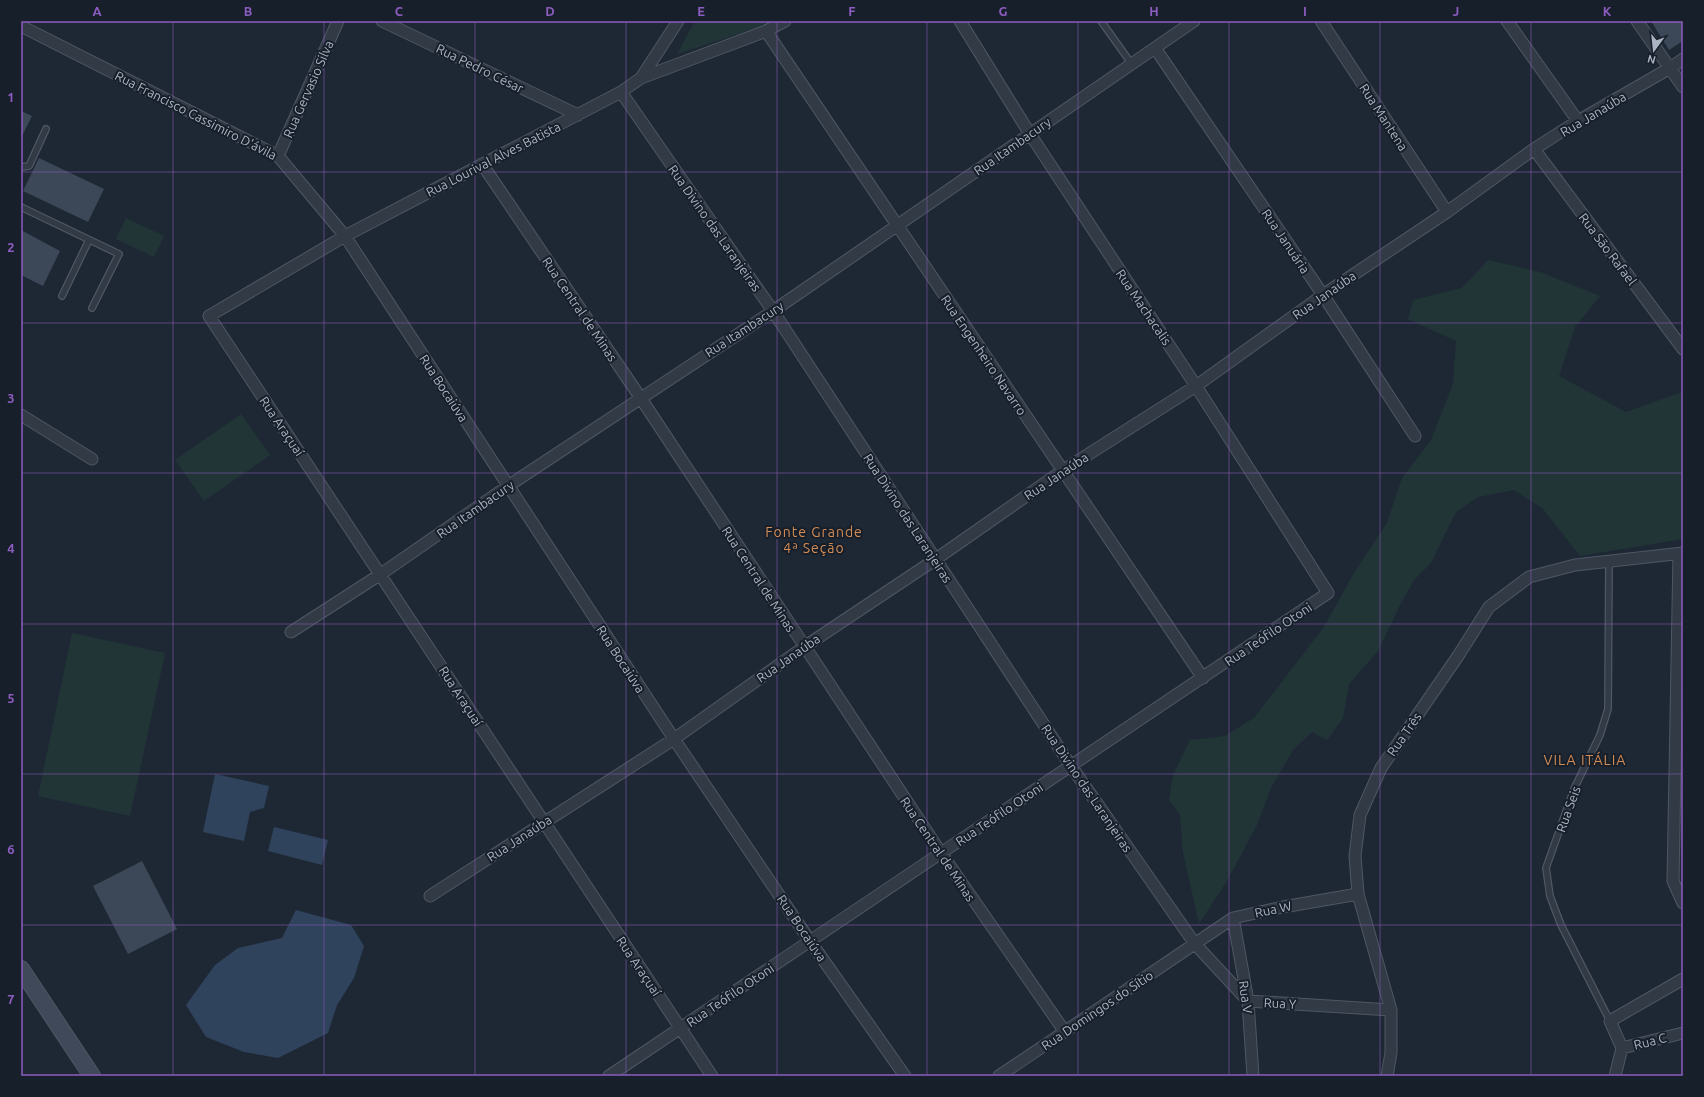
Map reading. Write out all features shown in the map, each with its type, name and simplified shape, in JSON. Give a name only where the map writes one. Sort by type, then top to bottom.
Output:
[{"type":"street","name":"Rua Gervasio Silva","points":[[278,156],[338,21]]},
{"type":"street","name":"Rua Pedro César","points":[[382,21],[578,114]]},
{"type":"street","points":[[641,78],[678,21]]},
{"type":"street","name":"Rua Lourival Alves Batista","points":[[209,316],[345,236],[621,92],[641,78],[766,31],[785,21]]},
{"type":"street","name":"Rua Machacalis","points":[[960,21],[1030,134],[1196,386],[1328,593]]},
{"type":"street","name":"Rua Itambacury","points":[[291,632],[381,574],[640,397],[773,311],[1194,21]]},
{"type":"street","name":"Rua Mantena","points":[[1320,21],[1447,212]]},
{"type":"street","points":[[1507,21],[1578,122]]},
{"type":"street","points":[[1637,21],[1683,87]]},
{"type":"street","name":"Rua Francisco Cassimiro D'ávila","points":[[21,26],[278,156],[345,236]]},
{"type":"street","name":"Rua Engenheiro Navarro","points":[[766,31],[1203,678]]},
{"type":"street","name":"Rua Januária","points":[[1155,48],[1323,295],[1415,436]]},
{"type":"street","name":"Rua Janaúba","points":[[430,896],[674,739],[804,647],[936,559],[1062,471],[1196,386],[1323,295],[1447,212],[1534,149],[1683,59]]},
{"type":"street","name":"Rua Divino das Laranjeiras","points":[[621,92],[773,311],[1071,766],[1195,944]]},
{"type":"street","name":"Rua São Rafael","points":[[1534,149],[1683,349]]},
{"type":"street","name":"Rua Central de Minas","points":[[482,164],[640,397],[941,853],[1065,1032]]},
{"type":"street","name":"Rua Bocaiúva","points":[[345,236],[674,739],[810,941],[905,1076]]},
{"type":"street","name":"Rua Araçuaí","points":[[209,316],[712,1076]]},
{"type":"street","points":[[21,415],[92,459]]},
{"type":"street","points":[[1681,554],[1673,881],[1683,903]]},
{"type":"street","name":"Rua Três","points":[[1386,1076],[1391,1053],[1390,1010],[1358,894],[1355,856],[1360,815],[1381,768],[1458,656],[1489,607],[1529,577],[1575,565],[1681,554]]},
{"type":"street","name":"Rua Teófilo Otoni","points":[[609,1076],[1328,593]]},
{"type":"street","name":"Rua W","points":[[1195,944],[1233,918],[1283,907],[1358,894]]},
{"type":"street","name":"Rua V","points":[[1233,918],[1248,1001],[1253,1076]]},
{"type":"street","name":"Rua Y","points":[[1195,944],[1248,1001],[1390,1010]]},
{"type":"street","name":"Rua Domingos do Sítio","points":[[999,1076],[1195,944]]},
{"type":"street","points":[[21,969],[27,986],[92,1076]]},
{"type":"street","points":[[1622,1048],[1610,1021],[1683,979]]},
{"type":"street","name":"Rua C","points":[[1615,1076],[1622,1048],[1683,1033]]},
{"type":"lane","points":[[1101,21],[1131,63]]},
{"type":"lane","points":[[21,167],[29,166],[46,129]]},
{"type":"lane","points":[[21,207],[119,254],[92,308]]},
{"type":"lane","points":[[62,296],[89,240]]},
{"type":"lane","name":"Rua Seis","points":[[1609,562],[1608,709],[1600,735],[1574,789],[1546,868],[1550,896],[1561,925],[1610,1021]]},
{"type":"green space","points":[[695,21],[773,21],[766,25],[677,54]]},
{"type":"green space","points":[[126,218],[164,236],[154,257],[116,239]]},
{"type":"green space","points":[[1488,260],[1540,272],[1600,296],[1575,327],[1559,376],[1626,412],[1682,392],[1683,539],[1580,556],[1543,509],[1514,490],[1478,497],[1456,512],[1431,563],[1414,580],[1378,651],[1349,684],[1343,718],[1327,740],[1312,732],[1293,750],[1271,788],[1257,825],[1228,879],[1199,924],[1183,852],[1180,815],[1169,800],[1173,775],[1190,740],[1225,736],[1254,718],[1324,627],[1354,573],[1387,523],[1402,478],[1431,440],[1453,384],[1456,341],[1408,319],[1413,300],[1462,288]]},
{"type":"green space","points":[[241,414],[270,455],[204,501],[175,460]]},
{"type":"green space","points":[[72,633],[165,653],[130,816],[38,796]]},
{"type":"water","points":[[215,774],[269,786],[264,808],[250,812],[244,841],[203,832]]},
{"type":"water","points":[[274,827],[328,840],[322,865],[268,851]]},
{"type":"water","points":[[296,910],[351,925],[364,946],[354,978],[337,1005],[328,1033],[278,1058],[244,1052],[206,1037],[186,1005],[215,965],[238,948],[282,938]]},
{"type":"building","points":[[1651,21],[1683,21],[1683,41],[1669,50]]},
{"type":"building","points":[[21,111],[32,116],[21,138]]},
{"type":"building","points":[[39,158],[104,189],[88,222],[23,191]]},
{"type":"building","points":[[21,230],[60,251],[43,286],[21,275]]},
{"type":"building","points":[[142,861],[177,929],[128,954],[93,886]]},
{"type":"district","name":"Fonte Grande 4ª Seção","points":[[814,540]]},
{"type":"district","name":"VILA ITÁLIA","points":[[1585,760]]}]
